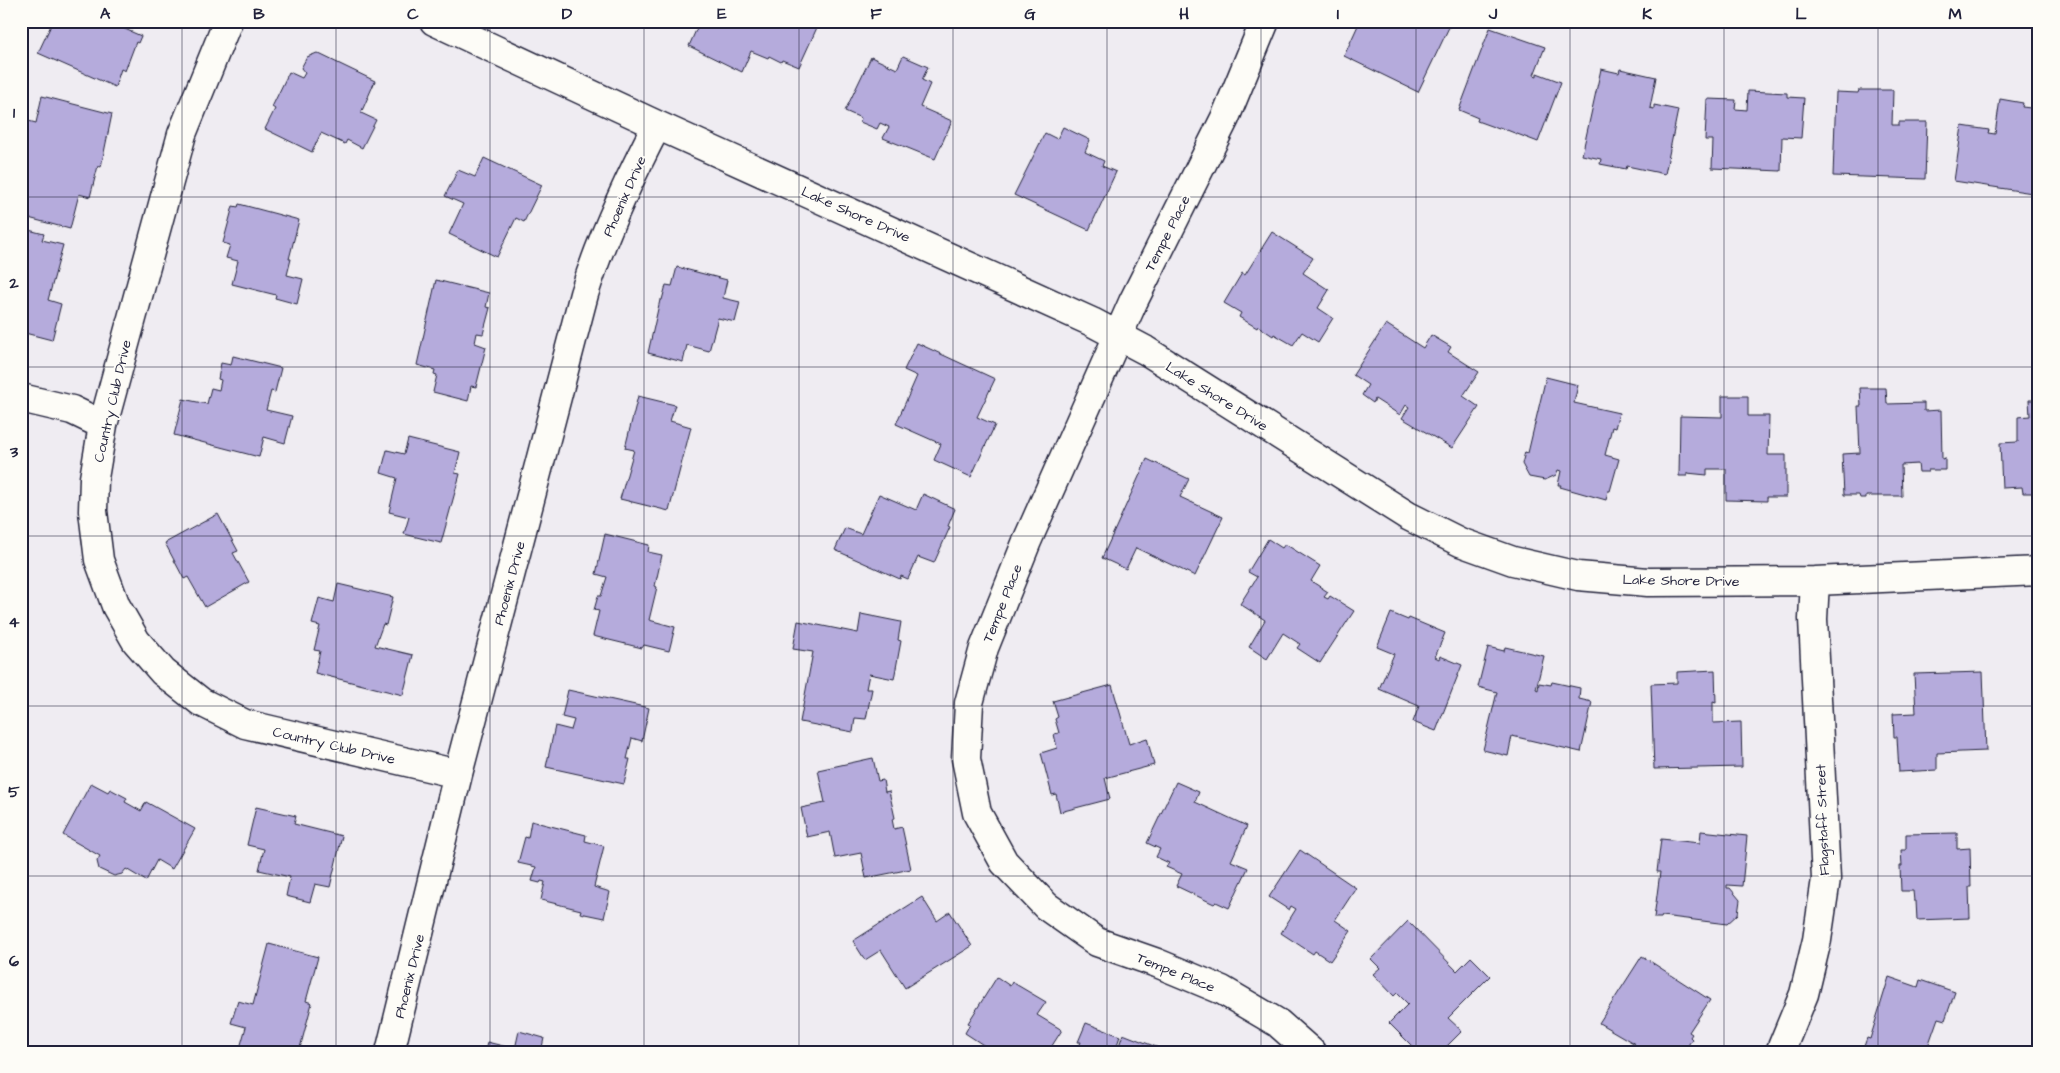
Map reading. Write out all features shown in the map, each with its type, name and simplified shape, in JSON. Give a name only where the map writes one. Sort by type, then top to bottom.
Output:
[{"type":"street","name":"Country Club Drive","points":[[228,21],[182,134],[103,425],[94,478],[93,503],[99,560],[116,606],[136,641],[163,672],[201,702],[245,724],[458,774]]},
{"type":"street","name":"Lake Shore Drive","points":[[434,21],[657,125],[1013,285],[1118,336],[1145,350],[1408,516],[1460,542],[1513,561],[1578,576],[1648,582],[1815,581],[2039,570]]},
{"type":"street","name":"Tempe Place","points":[[1265,21],[1225,118],[1133,302],[1027,541],[984,648],[969,703],[966,759],[977,813],[1004,862],[1046,906],[1097,942],[1222,990],[1278,1023],[1311,1052]]},
{"type":"street","name":"Phoenix Drive","points":[[390,1052],[458,774],[592,271],[641,156],[657,125]]},
{"type":"street","points":[[21,398],[72,410],[103,425]]},
{"type":"street","name":"Flagstaff Street","points":[[1780,1052],[1804,994],[1816,940],[1826,879],[1813,619],[1815,581]]},
{"type":"building","points":[[53,21],[112,21],[111,23],[141,36],[138,43],[136,42],[125,71],[121,69],[115,87],[38,53]]},
{"type":"building","points":[[700,21],[820,21],[799,67],[751,51],[742,72],[689,46]]},
{"type":"building","points":[[1360,21],[1452,21],[1418,92],[1344,56]]},
{"type":"building","points":[[1490,28],[1545,47],[1534,75],[1537,76],[1537,73],[1561,82],[1538,142],[1477,121],[1478,118],[1459,110]]},
{"type":"building","points":[[317,53],[375,81],[361,113],[376,120],[362,148],[347,140],[345,144],[321,133],[312,152],[265,129],[275,109],[272,107],[289,72],[302,78],[305,73],[301,68],[307,57]]},
{"type":"building","points":[[903,56],[928,67],[922,80],[930,84],[920,107],[952,121],[935,159],[883,138],[889,127],[880,123],[877,129],[860,122],[861,118],[845,111],[871,57],[897,69]]},
{"type":"building","points":[[1601,69],[1619,73],[1620,69],[1656,77],[1650,108],[1654,109],[1654,105],[1678,110],[1665,174],[1627,166],[1626,169],[1600,164],[1601,159],[1582,155]]},
{"type":"building","points":[[1859,90],[1893,90],[1892,125],[1899,125],[1899,122],[1927,122],[1925,179],[1833,176],[1836,92],[1858,93]]},
{"type":"building","points":[[1748,91],[1787,93],[1787,97],[1804,98],[1801,138],[1782,137],[1781,171],[1712,168],[1713,140],[1705,140],[1707,99],[1736,100],[1735,109],[1747,110]]},
{"type":"building","points":[[42,96],[112,114],[101,167],[98,166],[90,197],[79,194],[70,229],[21,216],[21,173],[25,158],[21,157],[21,119],[36,123]]},
{"type":"building","points":[[2000,99],[2023,103],[2022,107],[2039,109],[2039,194],[1954,181],[1962,126],[1989,130],[1988,133],[1995,134]]},
{"type":"building","points":[[1063,127],[1090,140],[1085,152],[1104,161],[1102,166],[1116,172],[1089,230],[1014,195],[1045,133],[1057,139]]},
{"type":"building","points":[[484,158],[542,185],[524,222],[516,218],[497,257],[449,234],[463,204],[445,196],[458,170],[475,177]]},
{"type":"building","points":[[239,204],[299,220],[287,275],[303,279],[297,304],[275,298],[276,295],[232,284],[238,261],[226,258],[230,245],[223,243],[233,206],[238,207]]},
{"type":"building","points":[[21,228],[44,234],[42,240],[63,245],[48,300],[61,304],[52,340],[21,332]]},
{"type":"building","points":[[1272,232],[1313,258],[1303,273],[1329,290],[1318,308],[1333,318],[1318,342],[1302,332],[1293,345],[1274,334],[1273,336],[1258,326],[1257,328],[1239,317],[1241,313],[1224,303],[1242,273],[1245,275]]},
{"type":"building","points":[[677,267],[727,280],[723,298],[740,302],[735,322],[718,318],[709,351],[687,345],[683,362],[648,353],[660,300],[662,300],[666,285],[672,286]]},
{"type":"building","points":[[436,280],[489,293],[486,307],[490,308],[483,334],[477,333],[475,343],[486,347],[476,387],[471,386],[468,401],[433,392],[437,375],[434,374],[435,370],[417,365]]},
{"type":"building","points":[[1386,324],[1423,348],[1431,335],[1451,347],[1448,352],[1479,372],[1463,396],[1479,407],[1452,448],[1402,418],[1409,407],[1406,405],[1400,415],[1375,399],[1373,403],[1362,395],[1368,385],[1353,375]]},
{"type":"building","points":[[917,343],[995,379],[977,417],[995,425],[971,477],[934,460],[941,444],[896,424],[917,376],[904,370]]},
{"type":"building","points":[[233,356],[281,368],[275,392],[271,391],[266,410],[292,416],[285,443],[264,437],[259,457],[174,435],[183,399],[207,404],[211,388],[219,390],[221,380],[218,379],[221,363],[231,365]]},
{"type":"building","points":[[1546,377],[1578,385],[1574,403],[1619,413],[1615,428],[1612,427],[1605,455],[1619,459],[1606,500],[1560,487],[1561,485],[1558,485],[1561,471],[1558,470],[1556,475],[1545,480],[1529,477],[1522,464],[1525,452],[1528,453]]},
{"type":"building","points":[[1860,388],[1886,388],[1887,404],[1924,403],[1924,411],[1941,410],[1942,459],[1945,458],[1945,470],[1919,472],[1918,464],[1901,465],[1902,496],[1866,496],[1866,498],[1860,498],[1859,495],[1844,495],[1842,454],[1860,453],[1858,406],[1861,406]]},
{"type":"building","points":[[638,396],[675,405],[670,421],[691,427],[669,511],[620,499],[634,450],[625,448]]},
{"type":"building","points":[[1722,396],[1748,396],[1748,416],[1769,416],[1768,455],[1786,455],[1786,497],[1767,497],[1767,501],[1726,500],[1726,469],[1707,469],[1707,475],[1687,473],[1687,476],[1679,476],[1680,416],[1722,417]]},
{"type":"building","points":[[2029,400],[2039,400],[2039,493],[2023,493],[2022,487],[2002,488],[2000,443],[2018,442],[2018,417],[2030,416]]},
{"type":"building","points":[[408,439],[460,452],[455,473],[460,474],[441,543],[404,534],[409,517],[389,512],[397,478],[381,473],[387,450],[404,454]]},
{"type":"building","points":[[1147,459],[1189,479],[1180,497],[1223,517],[1195,576],[1136,548],[1126,569],[1102,558]]},
{"type":"building","points":[[879,494],[916,510],[923,494],[955,509],[948,526],[950,527],[934,563],[918,557],[908,579],[901,576],[900,579],[835,550],[845,528],[861,534]]},
{"type":"building","points":[[218,514],[238,551],[233,553],[249,582],[205,607],[188,577],[184,579],[165,543]]},
{"type":"building","points":[[605,534],[649,545],[648,552],[662,555],[649,620],[675,627],[669,651],[644,645],[642,648],[593,636],[599,611],[594,610],[607,577],[596,574]]},
{"type":"building","points":[[1268,539],[1282,548],[1285,544],[1320,566],[1311,581],[1328,592],[1324,597],[1328,599],[1330,596],[1354,611],[1320,663],[1297,648],[1300,644],[1283,633],[1267,659],[1249,647],[1265,620],[1240,604],[1257,577],[1248,572]]},
{"type":"building","points":[[338,584],[393,597],[386,625],[383,624],[375,646],[413,655],[403,695],[315,673],[320,651],[314,650],[320,626],[312,624],[319,598],[334,602]]},
{"type":"building","points":[[1391,613],[1408,620],[1409,618],[1445,633],[1435,657],[1439,659],[1440,656],[1462,665],[1436,731],[1413,722],[1419,706],[1379,689],[1394,654],[1377,647]]},
{"type":"building","points":[[861,614],[901,622],[898,640],[901,641],[894,679],[869,674],[866,689],[872,689],[866,719],[855,718],[853,732],[800,722],[813,652],[793,649],[798,621],[858,633]]},
{"type":"building","points":[[1488,647],[1504,651],[1505,647],[1544,656],[1536,689],[1538,690],[1539,683],[1551,685],[1552,682],[1580,688],[1579,699],[1592,702],[1581,752],[1512,736],[1508,756],[1483,750],[1497,692],[1478,687]]},
{"type":"building","points":[[1715,670],[1716,703],[1713,702],[1713,723],[1741,722],[1742,767],[1654,769],[1651,684],[1677,683],[1677,672]]},
{"type":"building","points":[[1983,672],[1986,751],[1937,753],[1937,770],[1899,772],[1897,737],[1894,737],[1893,714],[1916,713],[1914,674]]},
{"type":"building","points":[[1112,685],[1129,744],[1147,738],[1154,765],[1105,778],[1110,799],[1060,812],[1056,794],[1052,795],[1041,753],[1057,748],[1054,734],[1059,733],[1055,719],[1058,717],[1053,701]]},
{"type":"building","points":[[568,690],[649,708],[642,741],[632,738],[627,759],[630,759],[624,784],[546,767],[555,726],[571,730],[574,720],[562,717]]},
{"type":"building","points":[[873,758],[878,781],[883,780],[885,792],[889,791],[895,818],[892,819],[894,829],[902,827],[911,869],[866,878],[861,853],[835,858],[830,832],[807,837],[801,808],[825,803],[818,770]]},
{"type":"building","points":[[1176,782],[1199,792],[1195,802],[1247,826],[1231,861],[1248,868],[1229,908],[1216,902],[1214,904],[1176,886],[1182,874],[1166,867],[1169,863],[1156,857],[1160,849],[1147,843]]},
{"type":"building","points":[[91,783],[108,792],[110,789],[127,798],[125,802],[141,811],[146,802],[195,829],[172,869],[157,860],[146,881],[126,869],[122,874],[114,876],[99,869],[97,861],[100,856],[63,835]]},
{"type":"building","points":[[256,807],[296,816],[294,824],[342,836],[330,887],[315,884],[310,902],[286,896],[290,877],[259,870],[264,849],[247,845]]},
{"type":"building","points":[[531,821],[586,835],[585,841],[604,846],[594,887],[610,892],[604,918],[580,913],[581,910],[541,900],[545,882],[532,881],[536,867],[518,863],[525,837],[528,838]]},
{"type":"building","points":[[1701,831],[1747,836],[1742,886],[1727,885],[1727,888],[1730,888],[1740,900],[1738,914],[1727,924],[1662,916],[1661,918],[1654,918],[1660,872],[1657,872],[1661,839],[1700,843]]},
{"type":"building","points":[[1957,833],[1957,849],[1970,848],[1970,918],[1917,920],[1916,901],[1914,901],[1913,891],[1901,891],[1901,850],[1906,850],[1906,834]]},
{"type":"building","points":[[1300,850],[1356,888],[1335,920],[1351,931],[1330,961],[1315,951],[1313,954],[1281,933],[1296,909],[1291,906],[1289,910],[1269,897]]},
{"type":"building","points":[[922,897],[937,921],[950,912],[972,946],[905,988],[881,950],[865,960],[853,941]]},
{"type":"building","points":[[1408,921],[1457,971],[1471,957],[1490,976],[1448,1018],[1462,1031],[1441,1052],[1422,1052],[1418,1048],[1416,1050],[1389,1023],[1408,1004],[1397,993],[1394,996],[1373,974],[1380,968],[1371,959]]},
{"type":"building","points":[[269,944],[318,957],[306,1001],[312,1003],[299,1052],[253,1052],[240,1048],[246,1027],[231,1023],[238,1001],[253,1005]]},
{"type":"building","points":[[1642,956],[1710,1000],[1689,1032],[1692,1034],[1690,1037],[1692,1039],[1684,1052],[1630,1052],[1635,1044],[1599,1023]]},
{"type":"building","points":[[997,977],[1010,986],[1012,982],[1046,1002],[1037,1015],[1062,1030],[1048,1052],[994,1052],[965,1033],[970,1024],[968,1023]]},
{"type":"building","points":[[1889,977],[1918,987],[1920,980],[1955,992],[1945,1020],[1938,1018],[1927,1049],[1936,1052],[1862,1052],[1867,1038],[1870,1039]]},
{"type":"building","points":[[1086,1023],[1120,1036],[1117,1045],[1119,1046],[1123,1034],[1169,1052],[1077,1052],[1081,1042],[1078,1042]]},
{"type":"building","points":[[519,1031],[544,1038],[541,1052],[485,1052],[487,1042],[515,1049]]}]
